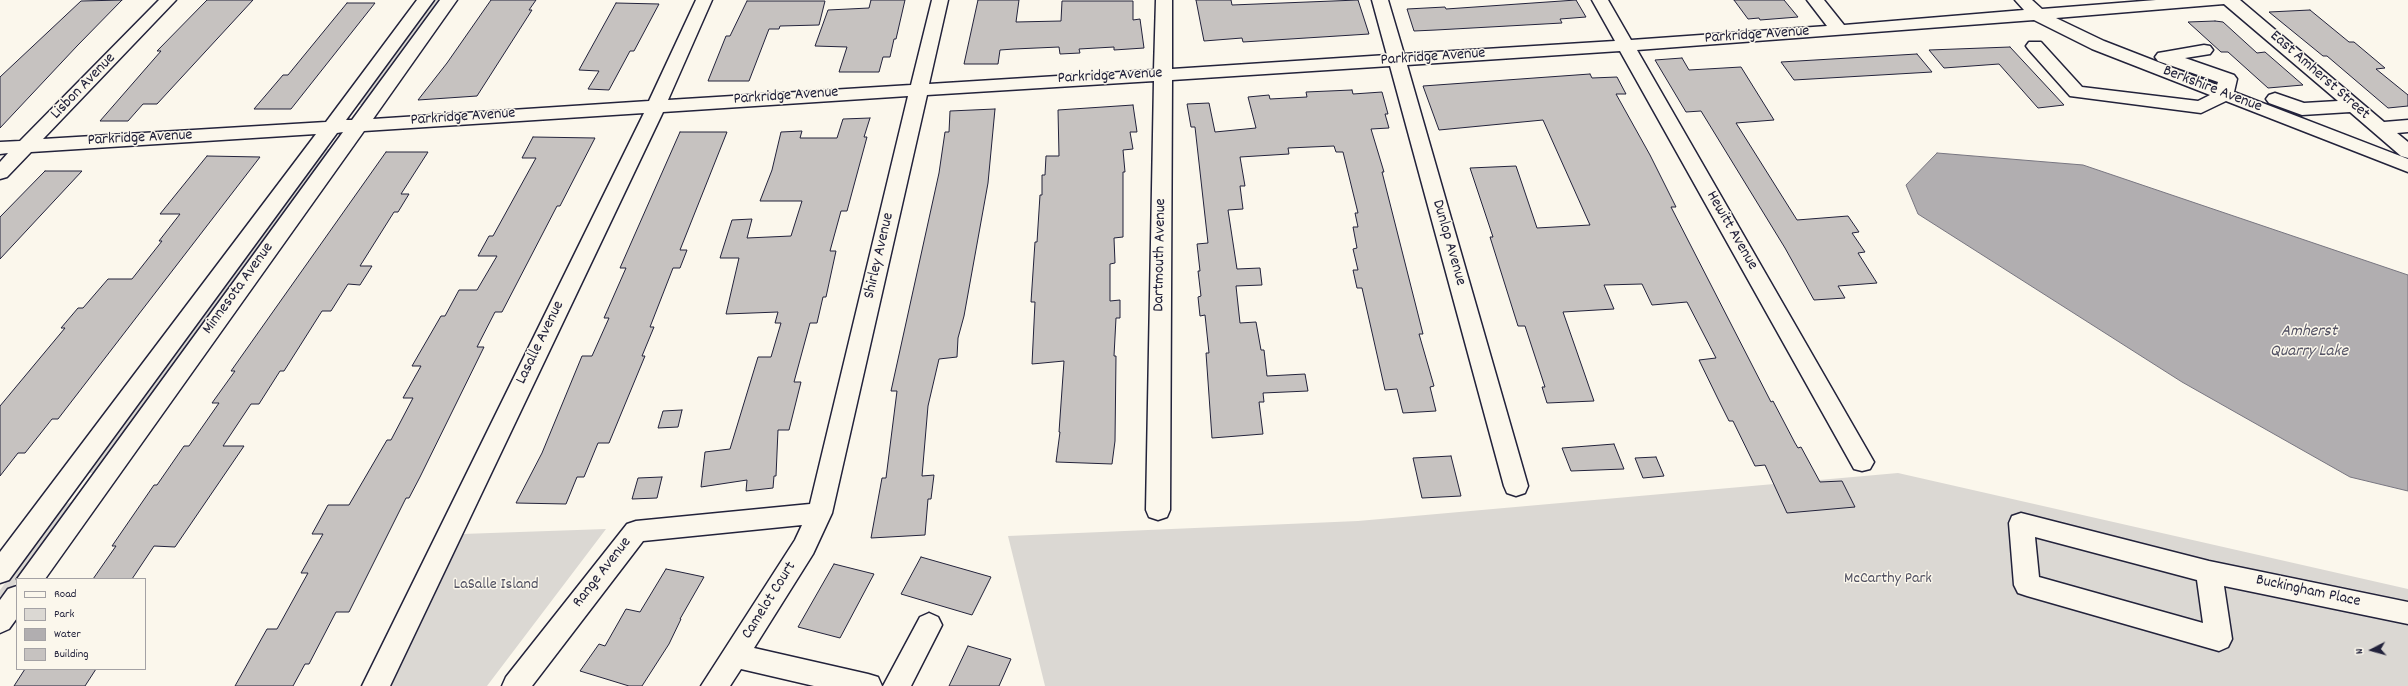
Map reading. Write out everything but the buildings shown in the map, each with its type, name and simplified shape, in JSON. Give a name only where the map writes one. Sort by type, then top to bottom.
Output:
[{"type":"street","name":"Lisbon Avenue","points":[[0,173],[168,0]]},
{"type":"street","name":"Minnesota Avenue","points":[[0,572],[329,128],[426,0]]},
{"type":"street","name":"Minnesota Avenue","points":[[31,578],[449,0]]},
{"type":"street","name":"Lasalle Avenue","points":[[376,686],[656,105],[704,0]]},
{"type":"street","name":"Shirley Avenue","points":[[820,513],[940,0]]},
{"type":"street","name":"Dartmouth Avenue","points":[[1158,510],[1164,0]]},
{"type":"street","name":"Dunlop Avenue","points":[[1380,0],[1516,486]]},
{"type":"street","name":"Hewitt Avenue","points":[[1600,0],[1862,462]]},
{"type":"street","points":[[1816,0],[1840,31]]},
{"type":"street","name":"Berkshire Avenue","points":[[2024,0],[2039,16],[2098,45],[2226,89]]},
{"type":"street","name":"Parkridge Avenue","points":[[0,148],[329,128],[656,105],[1396,60],[1840,31],[2039,16],[2219,0]]},
{"type":"street","name":"East Amherst Street","points":[[2230,0],[2408,152]]},
{"type":"street","points":[[2035,46],[2076,92],[2201,107],[2226,89],[2228,79],[2164,57],[2204,50]]},
{"type":"street","points":[[2226,89],[2300,116],[2408,166]]},
{"type":"street","points":[[2300,116],[2354,106]]},
{"type":"street","points":[[2380,128],[2408,126]]},
{"type":"street","points":[[62,487],[97,486]]},
{"type":"street","name":"Camelot Court","points":[[715,686],[736,656],[804,547],[820,513]]},
{"type":"street","name":"Range Avenue","points":[[516,686],[636,531],[820,513]]},
{"type":"street","name":"Buckingham Place","points":[[2209,572],[2218,639],[2027,585],[2021,523],[2209,572],[2408,613]]},
{"type":"street","points":[[0,620],[16,598]]},
{"type":"street","points":[[897,686],[929,625]]},
{"type":"street","points":[[736,656],[868,686]]},
{"type":"green space","points":[[434,0],[441,0],[363,105],[358,105]]},
{"type":"green space","points":[[326,149],[331,149],[95,473],[87,473]]},
{"type":"green space","name":"McCarthy Park","points":[[1898,473],[2408,589],[2408,686],[1045,686],[1008,536],[1358,521]]},
{"type":"green space","points":[[71,502],[73,503],[19,578],[16,578],[16,583],[0,605],[0,590],[62,506]]},
{"type":"green space","name":"LaSalle Island","points":[[606,529],[487,686],[391,686],[462,534]]},
{"type":"water","name":"Amherst Quarry Lake","points":[[1937,153],[2083,165],[2408,275],[2408,491],[2350,477],[2182,382],[1918,214],[1906,185]]}]
